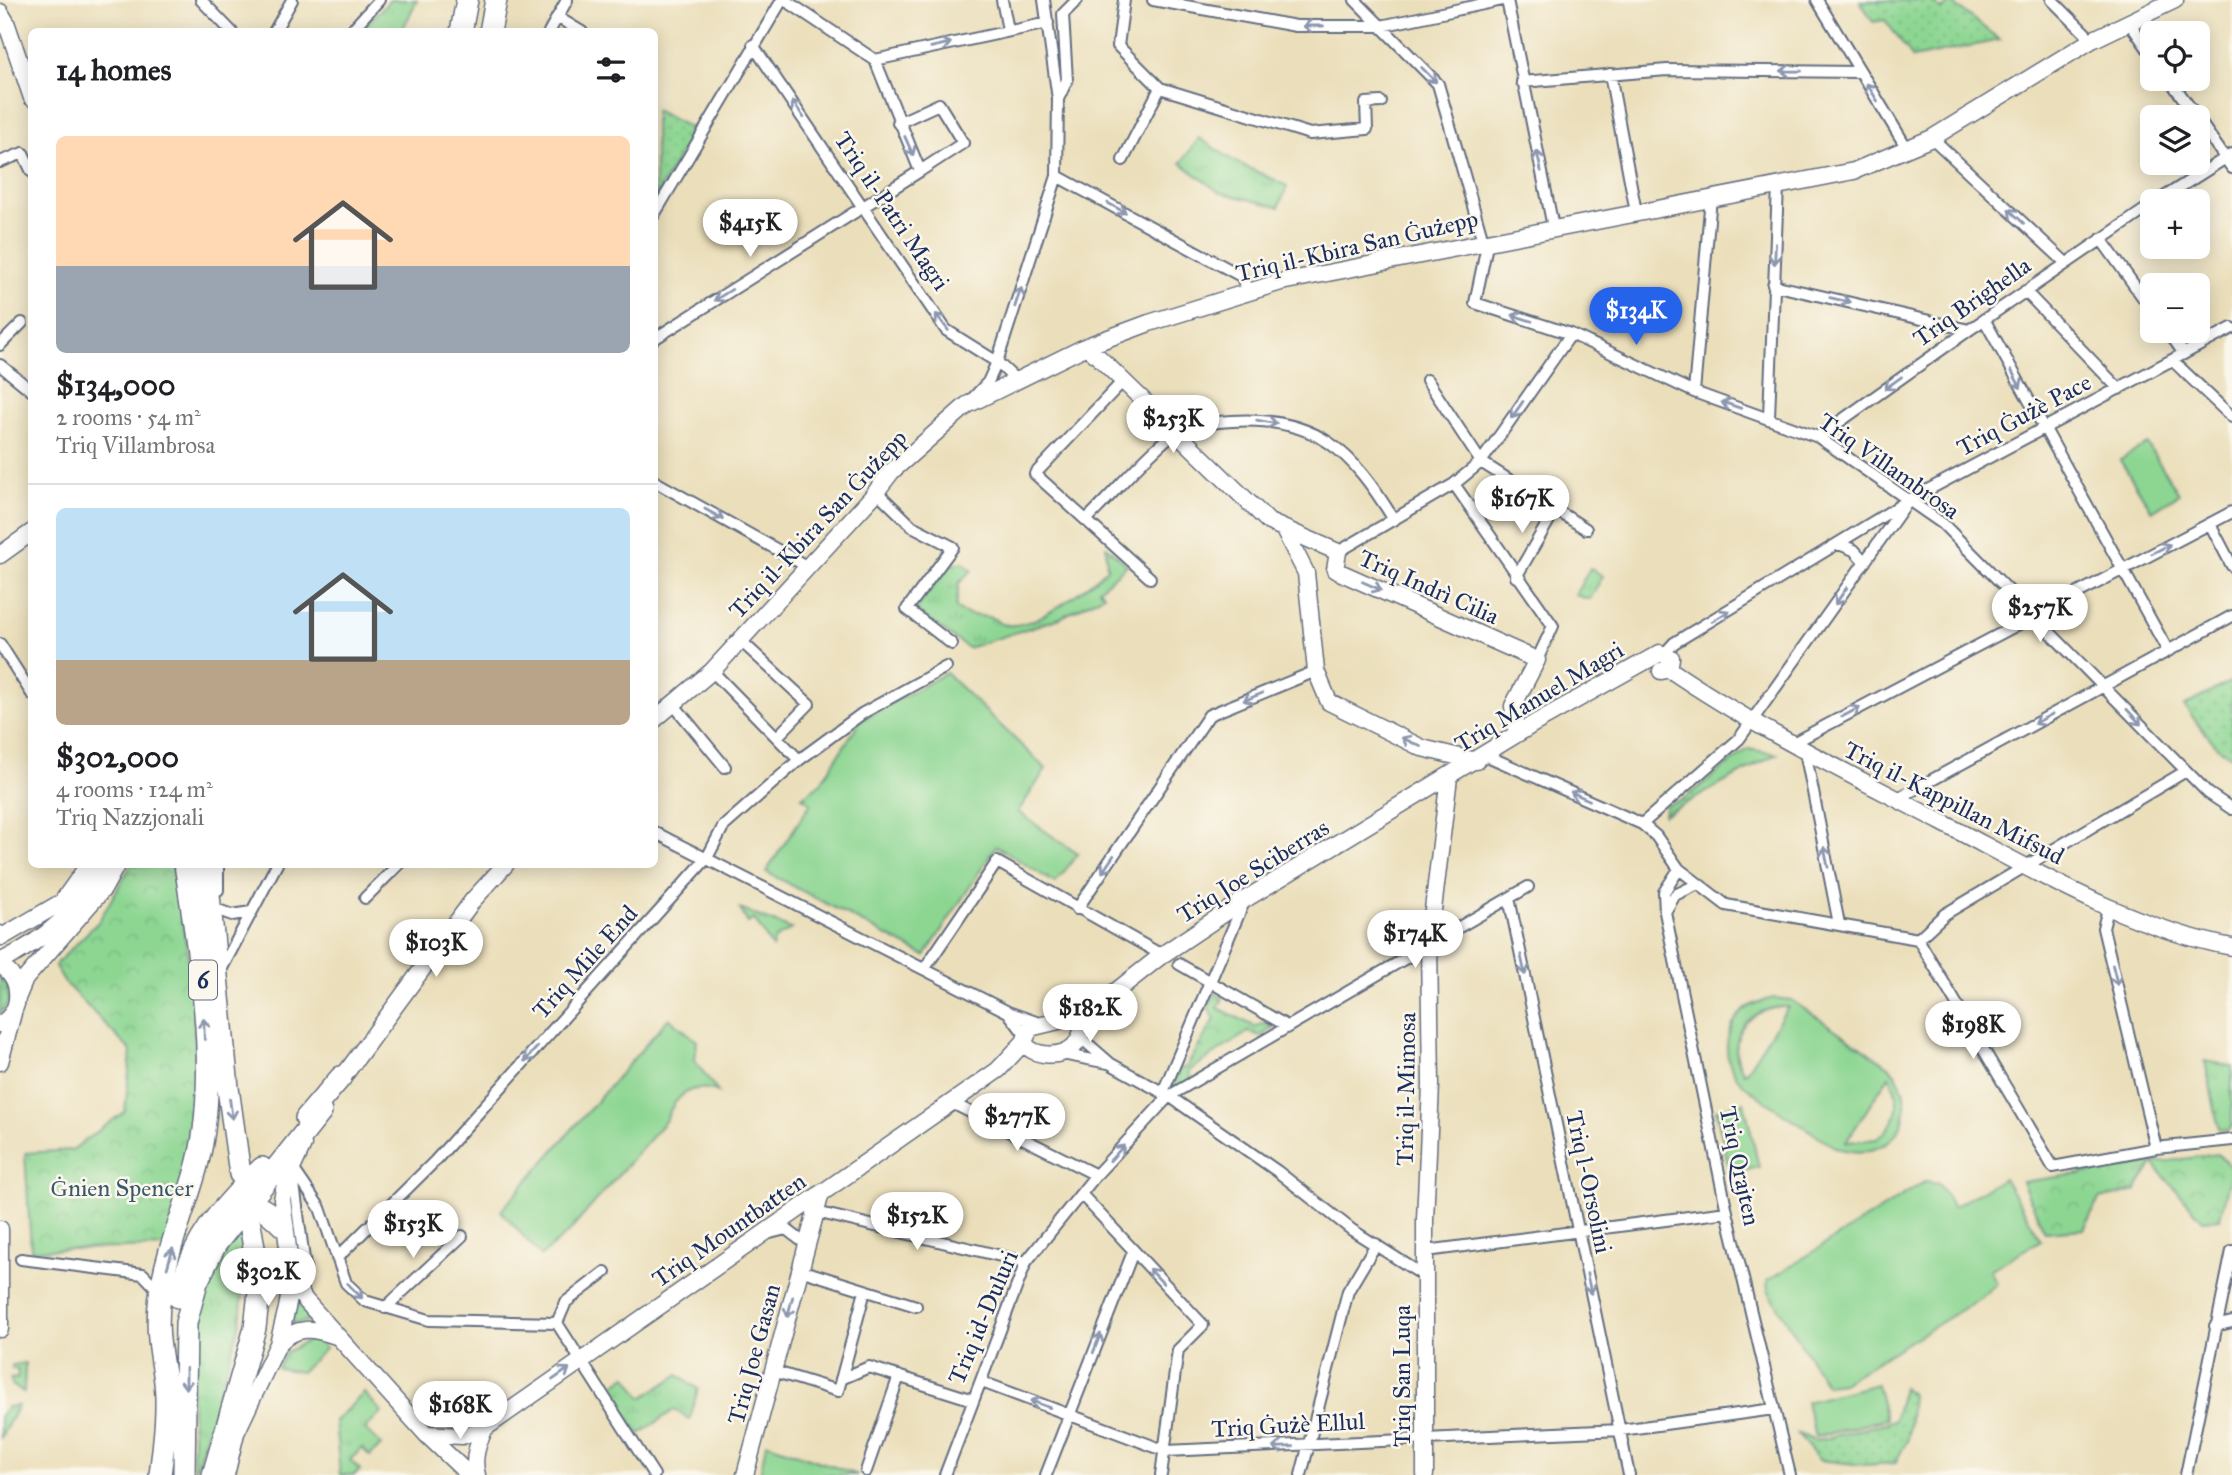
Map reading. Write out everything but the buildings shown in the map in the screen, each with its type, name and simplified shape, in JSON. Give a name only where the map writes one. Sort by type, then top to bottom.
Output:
[{"type":"highway","points":[[462,28],[467,0]]},
{"type":"highway","points":[[491,28],[496,0]]},
{"type":"highway","name":"6","points":[[164,1375],[158,1354],[160,1292],[198,1165],[206,1097],[203,984],[186,868]]},
{"type":"highway","name":"6","points":[[207,868],[214,908],[213,944],[240,1174]]},
{"type":"highway","name":"6","points":[[160,1475],[164,1375],[178,1298],[187,1269],[213,1218],[272,1158],[341,1077]]},
{"type":"highway","name":"6","points":[[184,1475],[186,1323],[206,1261],[248,1214],[321,1112]]},
{"type":"highway","points":[[213,1475],[254,1328],[260,1283],[248,1214],[267,1210],[283,1226]]},
{"type":"highway","name":"6","points":[[187,1269],[222,1218],[248,1214]]},
{"type":"highway","points":[[199,1475],[224,1403],[247,1354]]},
{"type":"street","points":[[201,0],[228,28]]},
{"type":"street","points":[[276,28],[292,0]]},
{"type":"street","points":[[354,28],[379,0]]},
{"type":"street","points":[[551,28],[567,0]]},
{"type":"street","points":[[658,208],[753,46],[784,0],[875,60],[898,123],[920,171]]},
{"type":"street","points":[[1002,0],[1008,30]]},
{"type":"street","points":[[967,405],[988,382],[996,362],[1057,176],[1058,99],[1044,0]]},
{"type":"street","points":[[1058,99],[1067,80],[1063,13],[1077,0]]},
{"type":"street","points":[[1124,0],[1118,46],[1160,88],[1310,134],[1367,129],[1366,103],[1381,102]]},
{"type":"street","points":[[1153,0],[1296,26],[1381,26],[1505,0],[1553,227]]},
{"type":"street","points":[[1355,0],[1438,84],[1485,241]]},
{"type":"street","points":[[1817,0],[1908,150]]},
{"type":"street","points":[[2052,0],[2092,40]]},
{"type":"street","name":"Triq il-Kbira San Ġużepp","points":[[658,717],[712,671],[741,641],[892,471],[967,405],[1087,346],[1281,282],[1553,227],[1854,171],[1932,138],[2092,40],[2175,0]]},
{"type":"street","points":[[0,12],[28,86]]},
{"type":"street","points":[[557,17],[575,28]]},
{"type":"street","points":[[2129,22],[2140,38]]},
{"type":"street","points":[[875,60],[1048,23]]},
{"type":"street","name":"Triq il-Patri Magri","points":[[753,46],[946,330],[996,362],[1016,380]]},
{"type":"street","points":[[1522,82],[1667,70],[1860,72]]},
{"type":"street","points":[[1610,74],[1636,212]]},
{"type":"street","points":[[1122,160],[1160,88]]},
{"type":"street","points":[[658,337],[963,144],[939,104],[898,123]]},
{"type":"street","points":[[2210,134],[2228,155],[2232,168]]},
{"type":"street","points":[[1932,138],[2066,263]]},
{"type":"street","points":[[0,162],[23,153],[28,164]]},
{"type":"street","points":[[2176,189],[2228,155]]},
{"type":"street","points":[[1057,176],[1241,276],[1249,292]]},
{"type":"street","points":[[1769,417],[1778,186]]},
{"type":"street","points":[[1694,392],[1712,197]]},
{"type":"street","name":"Triq Brighella","points":[[1818,437],[2140,213]]},
{"type":"street","points":[[2101,239],[2140,293]]},
{"type":"street","name":"Triq Villambrosa","points":[[1485,241],[1475,303],[1571,334],[1694,392],[1818,437],[1943,524],[2105,685],[2208,793],[2232,809]]},
{"type":"street","points":[[1773,285],[1969,330]]},
{"type":"street","points":[[2025,291],[2119,389]]},
{"type":"street","points":[[1984,319],[2168,651]]},
{"type":"street","points":[[0,345],[22,323]]},
{"type":"street","name":"Triq Ġużè Pace","points":[[1662,660],[1674,643],[1909,500],[2232,328]]},
{"type":"street","points":[[1338,552],[1454,484],[1481,462],[1571,334]]},
{"type":"street","points":[[2176,343],[2184,354]]},
{"type":"street","name":"Triq Indrì Cilia","points":[[1087,346],[1261,515],[1283,528],[1338,552],[1335,570],[1538,660]]},
{"type":"street","points":[[2172,360],[2232,417]]},
{"type":"street","points":[[0,365],[28,388]]},
{"type":"street","points":[[1427,380],[1481,462],[1586,529]]},
{"type":"street","points":[[1123,381],[1035,474],[1150,578]]},
{"type":"street","points":[[1087,520],[1176,432],[1221,422],[1261,419],[1304,430],[1338,447],[1368,476],[1394,520]]},
{"type":"street","points":[[658,483],[808,567]]},
{"type":"street","points":[[1454,484],[1516,577],[1553,626],[1513,706],[1517,734]]},
{"type":"street","points":[[876,491],[912,526],[953,547],[907,609],[952,644]]},
{"type":"street","points":[[1642,824],[1739,739],[1909,500]]},
{"type":"street","points":[[1516,577],[1555,510]]},
{"type":"street","points":[[1839,924],[1798,748],[2034,616],[2232,512]]},
{"type":"street","points":[[2210,524],[2232,566]]},
{"type":"street","points":[[1283,528],[1306,573],[1316,671],[1329,702],[1422,748],[1480,758],[1642,824],[1656,836],[1679,869],[1726,905],[1918,939],[2053,1167],[2156,1148],[2232,1140]]},
{"type":"street","points":[[0,555],[28,535]]},
{"type":"street","points":[[1839,544],[1854,550],[1865,562]]},
{"type":"street","points":[[1306,573],[1326,576],[1335,570]]},
{"type":"street","points":[[1897,799],[2232,616]]},
{"type":"street","points":[[741,641],[809,704],[777,737]]},
{"type":"street","points":[[0,644],[28,688]]},
{"type":"street","name":"Triq il-Kappillan Mifsud","points":[[1662,660],[1751,723],[2108,909],[2197,940],[2232,947]]},
{"type":"street","name":"Triq Manuel Magri","points":[[1449,777],[1597,686],[1662,660]]},
{"type":"street","name":"Triq Mile End","points":[[337,1258],[435,1161],[707,858],[723,827],[799,760],[863,713],[946,667]]},
{"type":"street","points":[[712,671],[799,760]]},
{"type":"street","points":[[1077,909],[1209,715],[1316,671]]},
{"type":"street","points":[[674,705],[724,767]]},
{"type":"street","points":[[1918,939],[1945,914],[2186,771]]},
{"type":"street","name":"Triq Joe Sciberras","points":[[1039,1023],[1064,1021],[1087,1014],[1161,955],[1244,900],[1449,777]]},
{"type":"street","name":"Triq il-Mimosa","points":[[1426,1277],[1431,1085],[1429,943],[1449,777]]},
{"type":"street","points":[[658,834],[1008,1012],[1039,1023]]},
{"type":"street","points":[[925,968],[997,862],[1161,955]]},
{"type":"street","points":[[0,934],[2,937],[62,902],[86,868]]},
{"type":"street","points":[[18,996],[14,978],[0,963],[34,945],[70,915],[99,868]]},
{"type":"street","points":[[0,1062],[25,979],[95,899],[114,868]]},
{"type":"street","points":[[218,868],[214,908],[232,915],[251,912]]},
{"type":"street","points":[[217,983],[223,964],[275,868]]},
{"type":"street","points":[[365,898],[395,868]]},
{"type":"street","points":[[226,1475],[236,1433],[278,1343],[292,1280],[283,1226],[282,1200],[292,1167],[341,1077],[473,900],[500,868]]},
{"type":"street","name":"Triq Qrajten","points":[[1679,869],[1664,892],[1664,912],[1727,1212],[1790,1475]]},
{"type":"street","points":[[1664,912],[1675,895],[1698,884]]},
{"type":"street","points":[[1166,1094],[1528,887]]},
{"type":"street","name":"Triq l-Orsolini","points":[[1509,898],[1629,1475]]},
{"type":"street","points":[[1166,1094],[1244,900]]},
{"type":"street","points":[[2108,909],[2103,928],[2156,1148]]},
{"type":"street","points":[[1179,964],[1287,1026]]},
{"type":"street","points":[[1008,1012],[1028,1044],[1111,1064]]},
{"type":"street","points":[[0,1024],[13,1013]]},
{"type":"street","points":[[1062,1054],[1076,1045],[1087,1014]]},
{"type":"street","points":[[1064,1021],[1073,1024],[1080,1037],[1111,1064],[1166,1094],[1277,1171],[1352,1230],[1426,1277]]},
{"type":"street","points":[[1028,1044],[1030,1028],[1039,1023]]},
{"type":"street","name":"Triq Mountbatten","points":[[426,1434],[463,1436],[485,1428],[952,1103],[998,1070],[1028,1044]]},
{"type":"street","name":"Triq id-Duluri","points":[[945,1475],[1026,1262],[1166,1094]]},
{"type":"street","points":[[952,1103],[1096,1175]]},
{"type":"street","points":[[292,1167],[320,1208],[346,1283],[365,1301],[429,1320],[557,1323]]},
{"type":"street","points":[[292,1167],[304,1268],[292,1280]]},
{"type":"street","name":"Triq Joe Gasan","points":[[745,1475],[821,1194]]},
{"type":"street","points":[[1081,1194],[1203,1325],[1178,1350],[1161,1475]]},
{"type":"street","points":[[816,1212],[1026,1262]]},
{"type":"street","points":[[1426,1251],[1727,1212]]},
{"type":"street","points":[[0,1229],[0,1329]]},
{"type":"street","points":[[762,1235],[786,1229],[807,1245]]},
{"type":"street","points":[[385,1308],[463,1236]]},
{"type":"street","points":[[1301,1475],[1348,1291],[1376,1244]]},
{"type":"street","points":[[2186,1475],[2232,1251]]},
{"type":"street","points":[[1046,1475],[1133,1252]]},
{"type":"street","points":[[21,1259],[143,1274],[160,1292]]},
{"type":"street","points":[[800,1270],[916,1306]]},
{"type":"street","points":[[557,1323],[566,1302],[605,1272]]},
{"type":"street","name":"Triq San Luqa","points":[[1425,1475],[1426,1277]]},
{"type":"street","points":[[292,1280],[338,1337],[426,1434],[469,1475]]},
{"type":"street","points":[[773,1371],[838,1391],[866,1291]]},
{"type":"street","points":[[2215,1326],[2232,1321]]},
{"type":"street","points":[[557,1323],[654,1475]]},
{"type":"street","points":[[278,1343],[296,1330],[312,1328],[338,1337]]},
{"type":"street","points":[[841,1379],[869,1367],[973,1400]]},
{"type":"street","points":[[866,1472],[899,1376]]},
{"type":"street","name":"Triq Ġużè Ellul","points":[[982,1382],[1166,1451],[1307,1447],[1425,1437],[1621,1430],[1774,1409]]},
{"type":"street","points":[[477,1475],[474,1466],[477,1446],[485,1428]]},
{"type":"green space","points":[[390,0],[417,0],[403,28],[363,28]]},
{"type":"green space","points":[[1930,0],[1942,10],[1951,2],[2000,40],[1913,58],[1885,20],[1873,22],[1860,1]]},
{"type":"green space","points":[[658,112],[694,130],[658,193]]},
{"type":"green space","points":[[1199,138],[1234,161],[1287,186],[1279,207],[1219,192],[1181,163]]},
{"type":"green space","points":[[2147,444],[2179,494],[2152,511],[2120,460]]},
{"type":"green space","points":[[1106,546],[1127,565],[1099,589],[1104,595],[1060,618],[968,648],[916,611],[947,566],[962,562],[972,570],[959,583],[956,608],[969,615],[992,618],[1002,624],[1028,622],[1058,607],[1107,569]]},
{"type":"green space","points":[[1590,568],[1603,576],[1590,599],[1575,595]]},
{"type":"green space","points":[[946,673],[1046,769],[1018,812],[1078,854],[1055,883],[996,846],[925,956],[766,872],[811,803],[802,797],[820,784],[860,721]]},
{"type":"green space","points":[[2232,681],[2232,757],[2216,746],[2184,706]]},
{"type":"green space","points":[[1748,749],[1777,754],[1664,815],[1665,806],[1682,800]]},
{"type":"green space","name":"Ġnien Spencer","points":[[129,868],[173,868],[193,987],[197,1114],[195,1155],[167,1247],[31,1250],[25,1153],[72,1150],[125,1111],[131,1051],[64,982],[55,965],[99,921]]},
{"type":"green space","points":[[740,909],[791,929],[775,939],[772,947],[754,919],[748,923]]},
{"type":"green space","points":[[0,977],[7,985],[9,1000],[0,1015]]},
{"type":"green space","points":[[1215,993],[1223,998],[1218,1008],[1256,1027],[1263,1023],[1273,1028],[1261,1036],[1248,1032],[1189,1071],[1191,1079],[1175,1088],[1173,1085],[1181,1068],[1186,1068],[1215,1019],[1208,1008]]},
{"type":"green space","points":[[1767,1000],[1791,1000],[1889,1066],[1900,1084],[1905,1101],[1904,1118],[1897,1132],[1886,1143],[1871,1150],[1853,1151],[1833,1146],[1768,1103],[1737,1077],[1728,1055],[1730,1031],[1742,1012]],"holes":[[[1788,1007],[1745,1073],[1744,1073],[1736,1048],[1744,1026],[1762,1012]],[[1889,1076],[1897,1102],[1890,1125],[1877,1139],[1846,1142]]]},
{"type":"green space","points":[[669,1018],[697,1041],[695,1061],[718,1092],[709,1089],[692,1090],[680,1098],[666,1120],[569,1232],[541,1256],[501,1211]]},
{"type":"green space","points":[[2205,1061],[2232,1066],[2232,1126],[2227,1131],[2219,1129]]},
{"type":"green space","points":[[1744,1102],[1759,1167],[1730,1174],[1716,1110]]},
{"type":"green space","points":[[2218,1154],[2232,1169],[2220,1218],[2203,1220],[2153,1164],[2135,1191],[2099,1199],[2084,1229],[2045,1232],[2022,1182]]},
{"type":"green space","points":[[2004,1178],[2041,1240],[1990,1270],[1997,1283],[1980,1298],[1842,1383],[1826,1385],[1768,1290],[1767,1281],[1924,1182],[1939,1184],[1953,1207]]},
{"type":"green space","points":[[243,1223],[240,1323],[194,1475],[190,1335],[215,1257]]},
{"type":"green space","points":[[297,1297],[322,1324],[308,1321],[292,1324]]},
{"type":"green space","points":[[315,1337],[325,1349],[301,1372],[277,1368],[286,1352]]},
{"type":"green space","points":[[25,1363],[24,1392],[13,1386],[10,1378],[17,1379],[18,1370],[12,1369],[12,1365]]},
{"type":"green space","points":[[678,1375],[698,1389],[690,1419],[674,1410],[639,1434],[609,1388],[627,1376],[642,1398]]},
{"type":"green space","points":[[1877,1384],[1886,1419],[1815,1437],[1806,1402]]},
{"type":"green space","points":[[1903,1387],[1912,1395],[1908,1439],[1895,1463],[1863,1465],[1819,1460],[1797,1433],[1815,1441],[1894,1421]]},
{"type":"green space","points":[[364,1393],[382,1412],[365,1429],[381,1445],[370,1456],[362,1448],[350,1460],[360,1470],[354,1475],[340,1475],[335,1421]]},
{"type":"green space","points":[[18,1406],[0,1439],[0,1417],[7,1407]]},
{"type":"green space","points":[[766,1443],[858,1475],[760,1475]]}]
